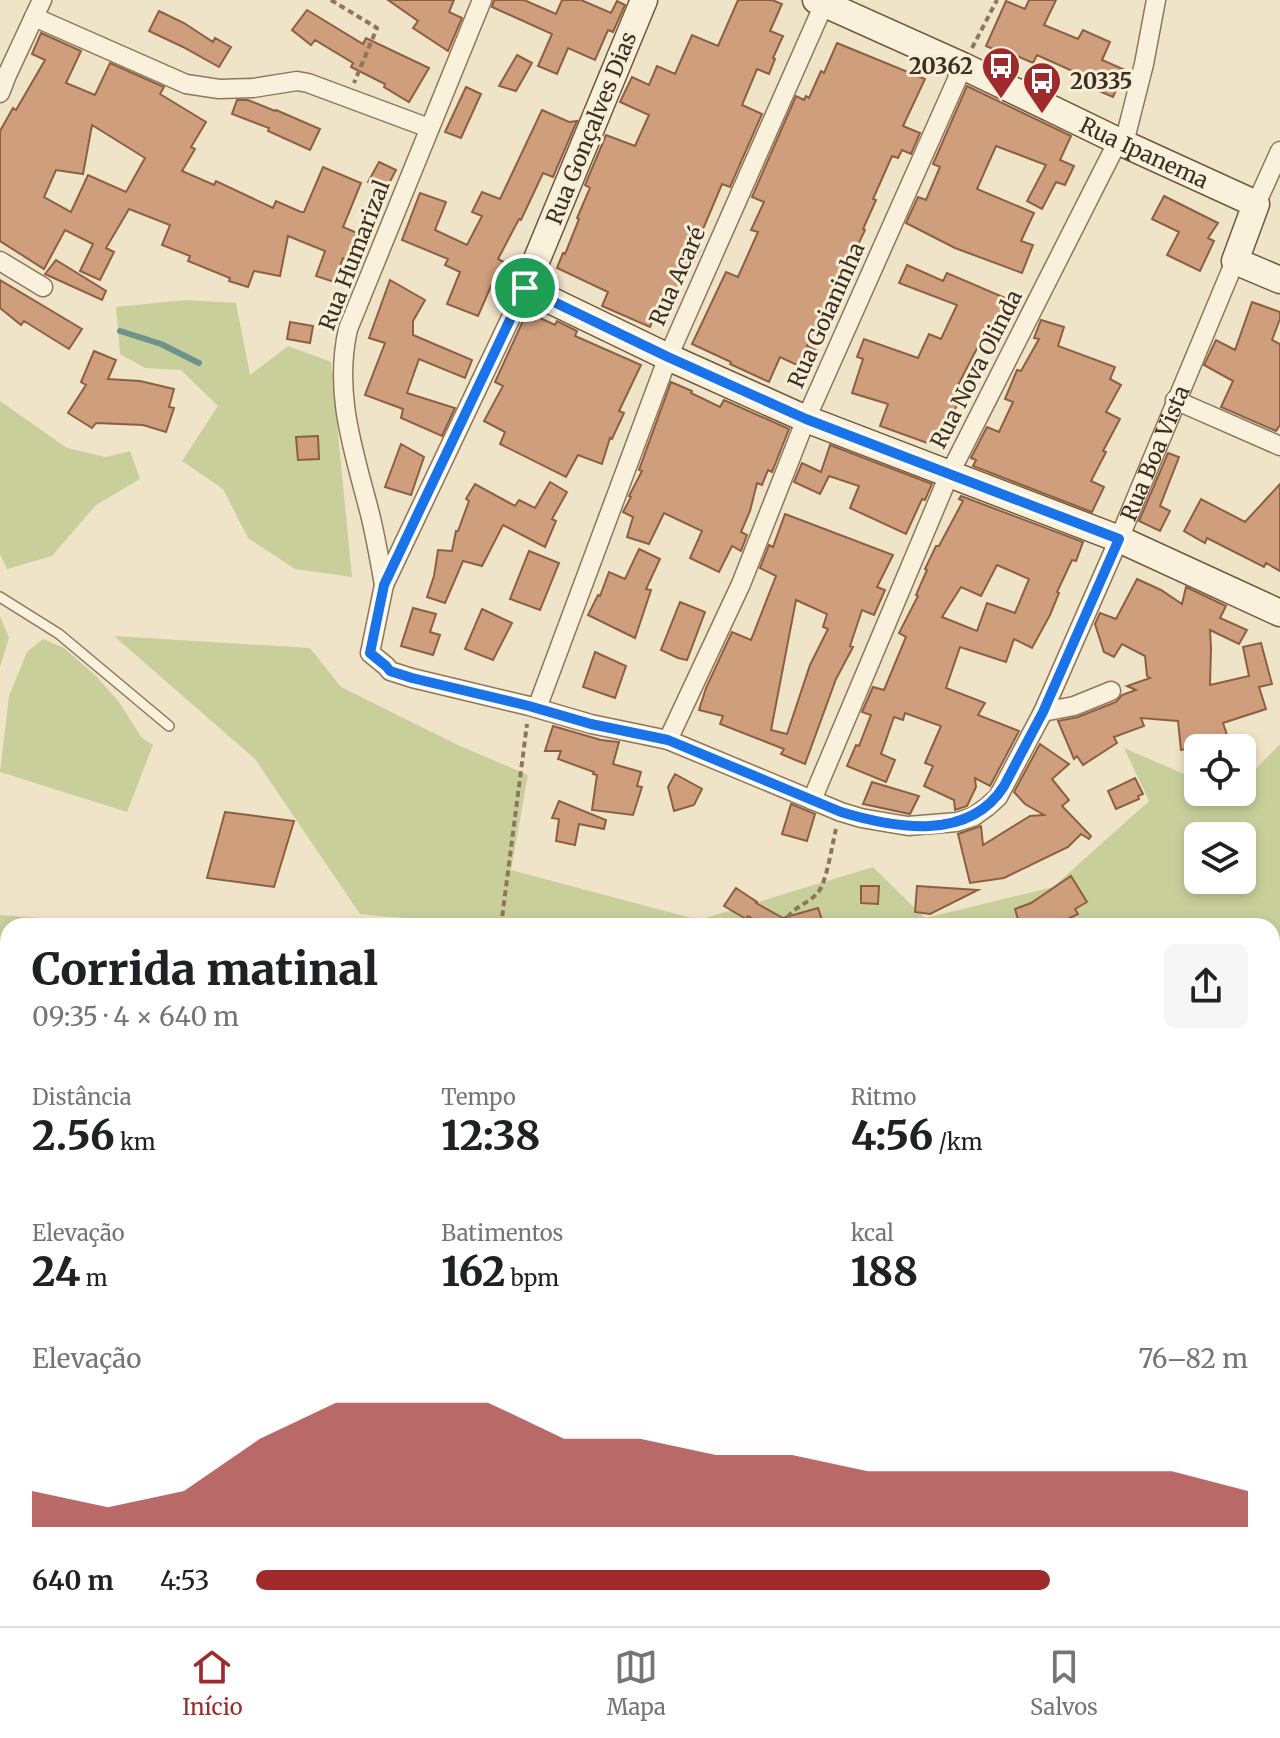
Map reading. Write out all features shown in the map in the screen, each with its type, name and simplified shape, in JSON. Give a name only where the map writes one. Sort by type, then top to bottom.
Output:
[{"type":"street","name":"Rua Humarizal","points":[[384,585],[371,518],[347,429],[343,350],[348,329],[482,0]]},
{"type":"street","name":"Rua Gonçalves Dias","points":[[370,653],[384,585],[525,288],[644,0]]},
{"type":"street","name":"Rua Nova Olinda","points":[[812,800],[949,475],[1121,142],[1146,56],[1156,0]]},
{"type":"street","name":"Rua Ipanema","points":[[820,2],[1256,204]]},
{"type":"street","name":"Rua Acaré","points":[[533,707],[668,357],[820,2]]},
{"type":"street","points":[[0,93],[38,9],[186,84],[219,89],[297,81],[429,128]]},
{"type":"street","name":"Rua Goianinha","points":[[668,740],[741,584],[806,419],[963,66]]},
{"type":"street","name":"Rua Boa Vista","points":[[370,653],[395,673],[591,724],[668,740],[861,818],[908,826],[957,822],[973,817],[998,797],[1043,712],[1119,539],[1280,151]]},
{"type":"street","points":[[0,261],[43,287]]},
{"type":"street","points":[[1235,261],[1280,280]]},
{"type":"street","points":[[525,288],[806,419],[1119,539],[1280,613]]},
{"type":"street","points":[[1175,400],[1280,446]]},
{"type":"street","points":[[1043,712],[1074,706],[1111,691]]},
{"type":"lane","points":[[0,597],[59,634],[169,726]]},
{"type":"path","points":[[331,0],[377,28],[348,98]]},
{"type":"path","points":[[963,66],[997,0]]},
{"type":"path","points":[[502,918],[533,707]]},
{"type":"path","points":[[787,918],[819,891],[841,812]]},
{"type":"green space","points":[[185,300],[236,303],[250,375],[288,346],[331,362],[352,577],[295,569],[248,538],[223,489],[182,461],[218,406],[181,370],[145,368],[120,354],[116,307]]},
{"type":"green space","points":[[0,401],[67,448],[106,457],[130,451],[140,479],[96,505],[52,556],[7,569],[0,554]]},
{"type":"green space","points":[[0,616],[9,638],[0,667]]},
{"type":"green space","points":[[114,636],[310,648],[341,687],[458,745],[528,775],[511,870],[691,918],[404,918],[360,914],[255,759]]},
{"type":"green space","points":[[43,639],[64,648],[96,676],[119,702],[141,737],[153,745],[127,812],[0,772],[9,696],[27,652]]},
{"type":"green space","points":[[1280,744],[1280,918],[925,918],[1053,887],[1149,801],[1124,748],[1184,774],[1184,806],[1256,806],[1256,769]]},
{"type":"green space","points":[[873,867],[925,918],[706,918]]},
{"type":"green space","points":[[0,915],[40,918],[0,918]]},
{"type":"building","points":[[388,0],[454,0],[449,12],[462,18],[448,51],[413,28],[418,21]]},
{"type":"building","points":[[494,0],[524,0],[556,14],[562,0],[581,0],[611,13],[617,1],[625,5],[613,32],[608,30],[595,60],[568,48],[557,74],[538,66],[552,34],[492,7]]},
{"type":"building","points":[[738,0],[772,0],[782,4],[770,31],[783,36],[769,74],[757,69],[742,105],[762,114],[730,187],[722,184],[695,248],[700,250],[675,295],[665,289],[650,327],[602,306],[608,292],[557,268],[579,219],[590,188],[585,185],[606,135],[635,146],[649,115],[620,102],[632,77],[649,85],[657,66],[675,74],[692,35],[718,46]]},
{"type":"building","points":[[1029,0],[1056,0],[1044,25],[1078,39],[1083,30],[1110,42],[1102,60],[1125,70],[1113,97],[1092,88],[1094,82],[1037,55],[1033,63],[986,46],[1006,1],[1025,9]]},
{"type":"building","points":[[307,10],[363,44],[366,38],[429,68],[409,102],[384,87],[385,84],[351,67],[353,63],[315,40],[311,45],[292,30]]},
{"type":"building","points":[[159,11],[213,42],[215,38],[231,47],[219,67],[149,31]]},
{"type":"building","points":[[41,33],[81,51],[66,83],[95,95],[110,63],[164,87],[160,94],[206,122],[191,147],[195,149],[182,171],[214,185],[216,181],[273,208],[276,201],[304,212],[323,167],[361,183],[343,227],[364,236],[353,262],[343,258],[334,282],[316,276],[325,251],[288,236],[280,276],[254,271],[248,287],[188,261],[190,256],[162,245],[170,225],[129,209],[106,248],[114,252],[100,280],[80,271],[93,244],[65,230],[44,269],[0,241],[0,131],[45,60],[32,54]],"holes":[[[92,125],[145,158],[126,192],[88,175],[71,212],[44,197],[56,170],[83,174]]]},
{"type":"building","points":[[837,43],[925,79],[903,126],[920,133],[911,154],[902,150],[898,158],[892,156],[873,199],[876,200],[865,230],[847,268],[852,270],[840,297],[836,295],[828,312],[823,309],[807,346],[818,351],[810,371],[780,357],[769,382],[692,344],[726,272],[738,277],[758,232],[751,230],[764,202],[752,197],[796,96],[804,100],[806,96],[809,98]]},
{"type":"building","points":[[517,55],[532,63],[516,91],[499,86]]},
{"type":"building","points":[[967,86],[1071,136],[1060,160],[1074,166],[1065,185],[1056,182],[1042,209],[1027,201],[1046,165],[996,146],[977,189],[1034,213],[1021,241],[1033,245],[1022,273],[955,248],[906,223],[918,197],[926,200],[940,167],[933,164]]},
{"type":"building","points":[[466,87],[481,94],[461,138],[445,132]]},
{"type":"building","points":[[237,100],[248,100],[320,129],[310,150],[268,131],[269,128],[232,114]]},
{"type":"building","points":[[542,110],[569,122],[577,121],[553,177],[543,173],[498,259],[510,265],[499,290],[491,286],[478,316],[447,304],[460,272],[445,265],[448,259],[402,240],[420,193],[446,202],[435,230],[467,245],[482,216],[472,212],[482,192],[500,199]]},
{"type":"building","points":[[379,162],[396,170],[385,191],[368,182]]},
{"type":"building","points":[[1164,196],[1218,223],[1208,238],[1214,241],[1200,271],[1167,255],[1179,232],[1152,219]]},
{"type":"building","points":[[56,260],[106,291],[102,300],[45,274]]},
{"type":"building","points":[[907,265],[943,281],[947,273],[1010,300],[997,329],[989,325],[955,391],[962,394],[944,433],[935,430],[930,444],[880,426],[888,404],[852,393],[863,359],[857,357],[864,339],[918,358],[929,334],[941,339],[957,305],[899,283]]},
{"type":"building","points":[[0,280],[82,329],[69,349],[24,321],[21,325],[0,308]]},
{"type":"building","points":[[390,280],[425,300],[413,321],[413,335],[472,360],[465,378],[419,359],[407,393],[455,408],[442,436],[401,418],[403,409],[365,395],[385,343],[369,338]]},
{"type":"building","points":[[1252,302],[1280,312],[1272,340],[1280,344],[1280,425],[1276,431],[1221,407],[1233,381],[1204,365],[1216,340],[1235,350]]},
{"type":"building","points":[[527,312],[555,325],[557,321],[577,331],[575,336],[641,365],[619,411],[624,413],[610,438],[602,464],[578,455],[566,477],[500,444],[505,432],[484,421],[503,386],[495,382]]},
{"type":"building","points":[[1041,320],[1064,327],[1058,346],[1115,367],[1110,379],[1121,385],[1106,412],[1120,419],[1091,481],[1104,487],[1092,512],[973,466],[976,460],[971,458],[987,427],[999,432],[1013,402],[1005,399],[1017,370],[1021,371],[1039,339],[1034,338]]},
{"type":"building","points":[[290,322],[313,326],[310,343],[287,339]]},
{"type":"building","points":[[94,351],[116,360],[108,379],[140,381],[174,389],[169,407],[174,408],[166,432],[143,425],[96,423],[92,428],[68,413],[86,385],[81,382]]},
{"type":"building","points":[[671,382],[720,407],[724,400],[789,429],[772,472],[768,470],[762,485],[757,483],[741,532],[747,535],[741,551],[732,546],[719,572],[690,558],[702,531],[664,513],[649,544],[627,537],[633,517],[623,512],[642,471],[639,470]]},
{"type":"building","points":[[318,436],[319,459],[298,460],[296,437]]},
{"type":"building","points":[[401,444],[424,457],[411,495],[385,487]]},
{"type":"building","points":[[830,445],[932,484],[906,534],[850,508],[859,486],[829,476],[820,494],[794,482],[802,463],[821,472]]},
{"type":"building","points":[[1168,453],[1179,457],[1160,506],[1170,511],[1160,531],[1139,521]]},
{"type":"building","points":[[550,482],[567,492],[552,519],[556,521],[545,547],[503,525],[482,566],[463,561],[445,603],[427,597],[438,550],[452,551],[456,531],[469,501],[466,499],[475,484],[515,506],[519,500],[535,508]]},
{"type":"building","points":[[1280,484],[1280,571],[1266,563],[1264,567],[1207,538],[1205,543],[1184,531],[1201,499],[1245,522]]},
{"type":"building","points":[[961,496],[1083,542],[1032,648],[1014,639],[1006,662],[960,647],[946,688],[985,703],[978,715],[1019,731],[990,786],[975,778],[976,787],[967,806],[955,810],[954,800],[924,786],[933,766],[925,763],[941,726],[905,713],[903,720],[894,717],[881,754],[895,760],[886,782],[847,766],[871,715],[862,712],[873,687],[884,690],[906,637],[899,633],[918,596],[925,569],[936,546],[939,546],[963,501],[959,499]],"holes":[[[997,565],[1029,579],[1015,613],[987,603],[977,631],[942,617],[961,587],[981,596]]]},
{"type":"building","points":[[785,514],[893,555],[877,587],[885,590],[874,615],[862,610],[850,646],[853,647],[836,679],[805,764],[781,754],[784,749],[720,724],[723,716],[699,710],[732,632],[751,640],[776,576],[760,568],[769,545],[773,547]],"holes":[[[796,600],[827,614],[823,627],[828,629],[810,665],[787,734],[771,730]]]},
{"type":"building","points":[[639,549],[660,559],[646,589],[651,590],[635,638],[588,615],[600,596],[609,572],[625,579]]},
{"type":"building","points":[[529,551],[559,563],[540,610],[510,599]]},
{"type":"building","points":[[1137,579],[1182,604],[1186,587],[1226,606],[1220,618],[1247,630],[1239,644],[1210,630],[1210,685],[1249,676],[1243,647],[1261,643],[1272,684],[1259,687],[1266,709],[1223,723],[1227,734],[1184,734],[1184,750],[1181,750],[1178,721],[1141,718],[1144,726],[1114,737],[1117,743],[1083,765],[1077,756],[1074,759],[1058,721],[1078,717],[1116,702],[1122,695],[1136,690],[1127,686],[1150,678],[1147,676],[1145,656],[1122,644],[1114,657],[1104,652],[1095,624],[1100,613],[1116,619]]},
{"type":"building","points":[[680,602],[705,612],[687,660],[661,650]]},
{"type":"building","points":[[413,608],[436,614],[430,632],[440,635],[433,655],[401,646]]},
{"type":"building","points":[[482,609],[512,623],[493,660],[465,649]]},
{"type":"building","points":[[595,652],[626,666],[615,698],[583,687]]},
{"type":"building","points":[[553,726],[619,742],[613,764],[641,772],[637,786],[642,787],[633,815],[592,810],[597,775],[558,759],[561,751],[545,751]]},
{"type":"building","points":[[1040,744],[1069,764],[1052,779],[1069,800],[1062,806],[1091,836],[1089,839],[1081,834],[1068,847],[1004,878],[970,883],[958,834],[981,826],[983,845],[1030,816],[1044,815],[1025,804],[1014,792]]},
{"type":"building","points":[[675,774],[702,789],[694,805],[674,811],[668,787]]},
{"type":"building","points":[[1135,778],[1143,794],[1138,796],[1139,799],[1116,809],[1108,791]]},
{"type":"building","points":[[872,782],[919,796],[910,814],[863,804]]},
{"type":"building","points":[[559,801],[606,820],[604,829],[579,824],[575,845],[556,841],[559,819],[552,818]]},
{"type":"building","points":[[791,804],[815,814],[807,841],[782,834]]},
{"type":"building","points":[[225,812],[294,821],[274,887],[207,878]]},
{"type":"building","points":[[1071,876],[1087,902],[1075,909],[1078,914],[1070,918],[1018,918],[1015,909],[1031,903]]},
{"type":"building","points":[[861,886],[879,886],[878,904],[861,903]]},
{"type":"building","points":[[917,886],[978,890],[930,914],[915,912]]},
{"type":"building","points":[[736,888],[783,918],[744,918],[724,906]]},
{"type":"building","points":[[818,908],[821,918],[783,918]]},
{"type":"waterway","points":[[120,331],[161,344],[199,363]]},
{"type":"place","name":"20362","points":[[1001,100]]},
{"type":"place","name":"20335","points":[[1042,115]]},
{"type":"route","points":[[525,288],[806,419],[1119,539],[1043,712],[998,797],[973,817],[957,822],[908,826],[861,818],[668,740],[591,724],[412,678],[390,671],[370,653],[384,585],[525,288]]}]
